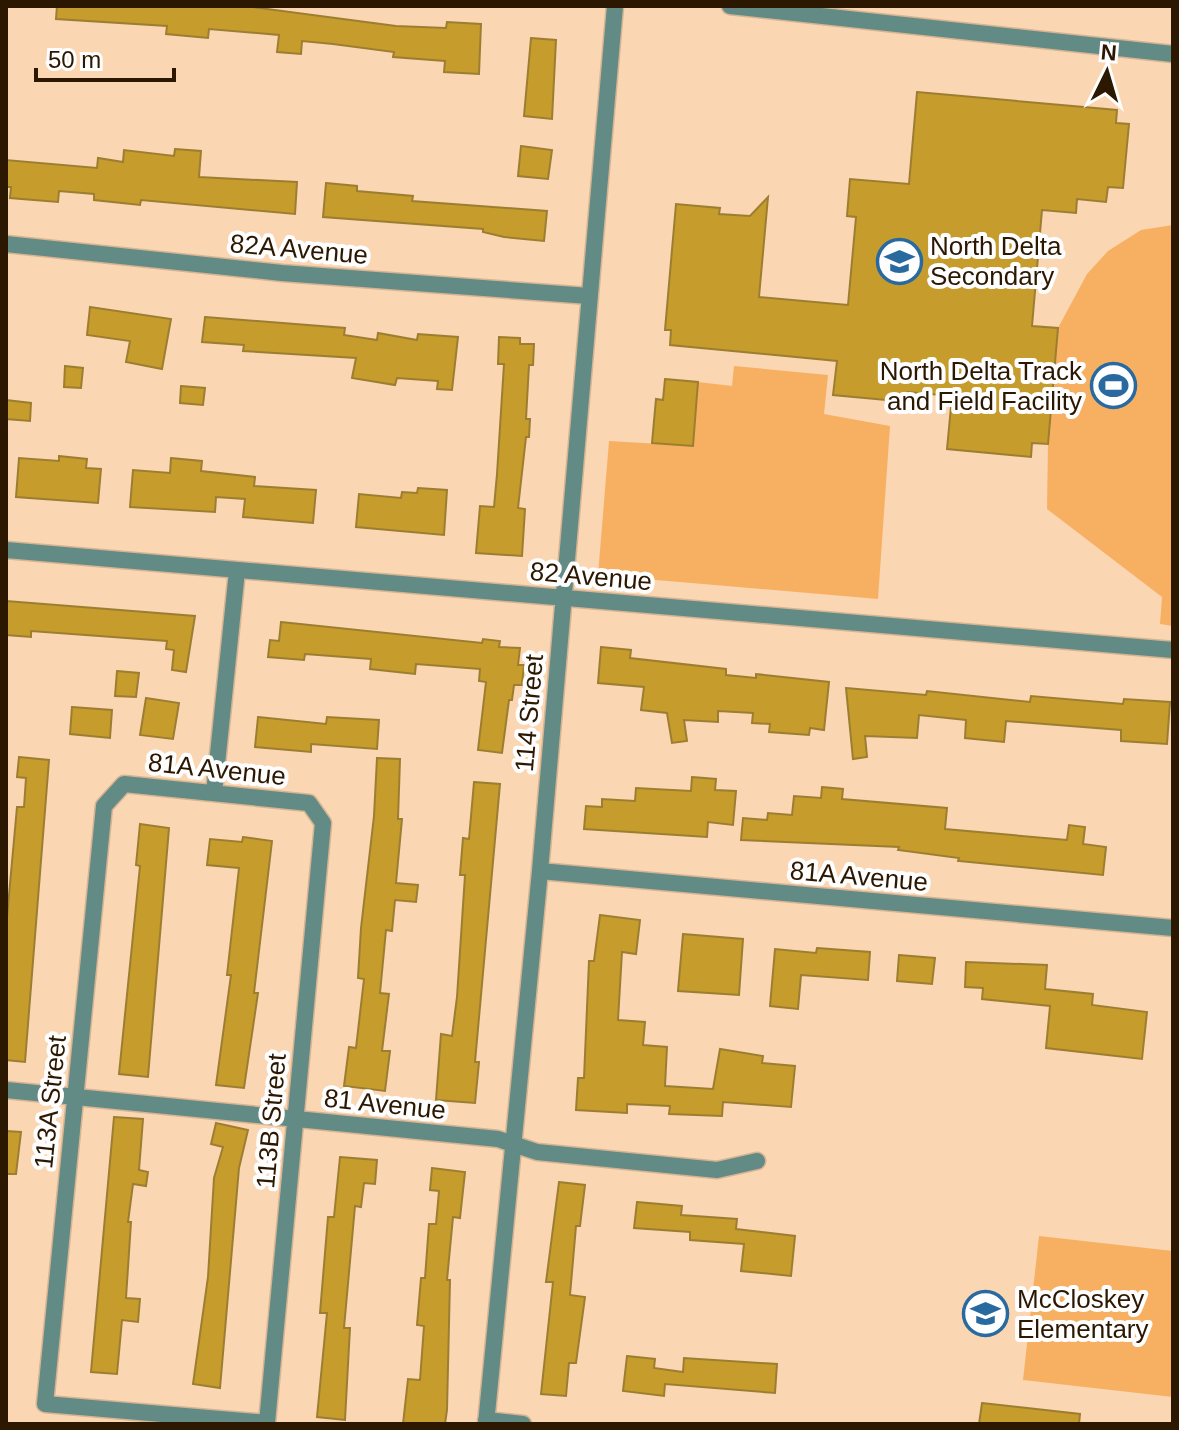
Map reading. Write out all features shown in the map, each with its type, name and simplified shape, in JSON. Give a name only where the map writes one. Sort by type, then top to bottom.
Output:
[{"type":"street","name":"114 Street","points":[[486,1422],[540,871],[615,6]]},
{"type":"street","points":[[730,6],[863,13],[1173,54]]},
{"type":"street","name":"82A Avenue","points":[[6,244],[282,273],[589,296]]},
{"type":"street","name":"82 Avenue","points":[[6,550],[1173,650]]},
{"type":"street","points":[[214,793],[237,571]]},
{"type":"street","name":"81A Avenue","points":[[104,806],[124,784],[309,803],[323,823]]},
{"type":"street","name":"113A Street","points":[[104,806],[45,1404],[267,1423]]},
{"type":"street","name":"113B Street","points":[[267,1423],[323,823]]},
{"type":"street","name":"81A Avenue","points":[[540,871],[1173,928]]},
{"type":"street","name":"81 Avenue","points":[[6,1090],[498,1139],[537,1152],[717,1170],[757,1161]]},
{"type":"street","points":[[486,1422],[523,1424]]},
{"type":"shaded area","name":"North Delta Track and Field Facility","points":[[1173,225],[1173,626],[1160,624],[1162,597],[1047,509],[1048,444],[1058,328],[1087,274],[1108,251],[1141,230]]},
{"type":"shaded area","points":[[734,366],[828,375],[824,414],[890,426],[878,599],[598,575],[609,441],[693,446],[698,382],[732,386]]},
{"type":"shaded area","points":[[1039,1236],[1173,1251],[1173,1397],[1023,1380]]},
{"type":"building","points":[[57,6],[245,6],[396,26],[446,28],[447,22],[481,24],[479,74],[444,72],[445,61],[393,57],[394,52],[333,44],[302,41],[301,54],[277,52],[279,35],[209,29],[208,38],[166,34],[167,26],[56,19]]},
{"type":"building","points":[[531,38],[556,40],[552,119],[524,116]]},
{"type":"building","name":"North Delta Secondary","points":[[917,92],[1117,110],[1116,123],[1129,124],[1123,188],[1108,187],[1106,202],[1077,199],[1076,213],[1042,210],[1032,326],[1058,328],[1048,444],[1032,443],[1031,457],[947,449],[952,396],[908,392],[907,402],[833,395],[837,361],[670,345],[671,330],[665,330],[676,204],[720,208],[719,214],[750,216],[768,197],[759,297],[848,305],[856,217],[847,216],[850,179],[909,184]]},
{"type":"building","points":[[521,146],[552,150],[548,179],[518,176]]},
{"type":"building","points":[[175,149],[201,151],[199,177],[297,182],[295,214],[141,200],[140,205],[94,200],[94,194],[59,191],[58,202],[10,198],[11,187],[6,187],[6,160],[97,168],[98,158],[123,162],[124,150],[174,156]]},
{"type":"building","points":[[326,183],[357,186],[357,191],[413,196],[412,201],[547,211],[544,241],[504,237],[483,232],[483,229],[323,217]]},
{"type":"building","points":[[90,307],[171,319],[162,369],[126,362],[130,341],[87,335]]},
{"type":"building","points":[[205,317],[345,328],[344,335],[377,340],[378,333],[417,340],[418,334],[458,337],[452,390],[437,389],[438,381],[397,378],[395,385],[352,378],[356,358],[243,351],[244,345],[202,342]]},
{"type":"building","points":[[499,337],[520,338],[520,344],[534,344],[533,365],[529,365],[526,419],[530,419],[529,437],[526,437],[518,508],[525,509],[522,556],[476,553],[480,506],[494,507],[504,364],[498,364]]},
{"type":"building","points":[[65,366],[83,368],[81,388],[64,387]]},
{"type":"building","points":[[665,379],[698,382],[693,446],[652,443],[656,399],[663,400]]},
{"type":"building","points":[[181,386],[205,388],[203,405],[180,403]]},
{"type":"building","points":[[6,400],[31,403],[30,421],[6,419]]},
{"type":"building","points":[[59,456],[87,459],[86,468],[101,469],[98,503],[16,497],[19,458],[59,461]]},
{"type":"building","points":[[171,458],[202,461],[201,471],[255,477],[254,486],[316,490],[313,523],[243,517],[245,499],[216,497],[215,512],[130,507],[133,470],[170,473]]},
{"type":"building","points":[[418,488],[447,490],[444,535],[356,527],[359,494],[401,498],[402,492],[417,493]]},
{"type":"building","points":[[6,601],[195,616],[186,672],[172,670],[174,650],[166,649],[167,641],[31,631],[31,637],[6,635]]},
{"type":"building","points":[[281,622],[482,643],[483,639],[500,641],[499,647],[520,648],[518,665],[524,665],[522,685],[514,685],[512,700],[509,700],[502,753],[478,750],[486,682],[479,681],[480,669],[416,664],[415,674],[370,669],[371,659],[305,654],[304,660],[268,657],[270,640],[279,641]]},
{"type":"building","points":[[601,647],[631,650],[630,658],[726,669],[726,675],[756,678],[756,674],[829,682],[824,730],[810,728],[809,735],[769,732],[770,724],[752,723],[753,713],[718,711],[718,722],[684,720],[687,741],[672,743],[667,713],[641,710],[644,687],[598,683]]},
{"type":"building","points":[[117,671],[139,673],[136,697],[115,696]]},
{"type":"building","points":[[846,688],[926,695],[927,691],[1030,702],[1031,696],[1123,704],[1124,699],[1170,702],[1167,744],[1121,741],[1121,730],[1006,721],[1004,742],[965,738],[966,720],[919,715],[917,738],[865,736],[867,757],[853,759]]},
{"type":"building","points":[[146,698],[179,703],[173,739],[140,735]]},
{"type":"building","points":[[72,707],[112,710],[110,738],[70,734]]},
{"type":"building","points":[[258,717],[326,724],[327,717],[379,720],[377,749],[311,744],[311,752],[255,747]]},
{"type":"building","points":[[19,757],[49,760],[25,1062],[6,1060],[6,928],[17,807],[24,807],[26,778],[17,777]]},
{"type":"building","points":[[377,758],[400,759],[398,819],[402,819],[396,883],[418,885],[416,902],[395,900],[392,931],[386,930],[380,993],[389,994],[382,1051],[390,1051],[385,1091],[344,1086],[349,1047],[356,1048],[364,979],[358,978]]},
{"type":"building","points":[[692,777],[716,779],[715,790],[736,791],[733,825],[708,822],[707,837],[584,829],[586,806],[602,807],[602,799],[635,801],[636,788],[691,791]]},
{"type":"building","points":[[474,782],[500,784],[475,1062],[479,1062],[475,1103],[436,1100],[441,1034],[452,1036],[457,997],[465,875],[460,875],[463,838],[469,839]]},
{"type":"building","points":[[822,787],[843,789],[842,799],[947,808],[945,829],[1067,840],[1069,825],[1085,827],[1083,844],[1106,847],[1103,875],[958,861],[959,858],[898,850],[899,847],[741,840],[743,818],[767,820],[768,813],[792,815],[794,796],[821,798]]},
{"type":"building","points":[[140,824],[169,828],[148,1077],[119,1074],[140,866],[136,865]]},
{"type":"building","points":[[243,837],[272,841],[254,993],[258,993],[244,1088],[216,1085],[231,975],[227,975],[239,868],[207,865],[210,839],[242,842]]},
{"type":"building","points":[[600,915],[640,920],[636,954],[622,952],[618,1020],[645,1022],[643,1045],[667,1047],[665,1086],[713,1089],[720,1049],[763,1056],[762,1063],[795,1066],[791,1107],[723,1102],[722,1116],[669,1114],[670,1106],[627,1104],[627,1113],[576,1110],[578,1078],[584,1078],[589,961],[594,961]]},
{"type":"building","points":[[683,934],[743,939],[739,995],[678,991]]},
{"type":"building","points":[[817,948],[870,952],[868,980],[801,975],[798,1009],[770,1006],[775,949],[816,953]]},
{"type":"building","points":[[899,955],[935,958],[932,984],[897,981]]},
{"type":"building","points":[[966,962],[1047,965],[1045,989],[1093,994],[1092,1005],[1147,1012],[1142,1059],[1046,1048],[1050,1006],[982,999],[983,988],[965,987]]},
{"type":"building","points":[[114,1117],[143,1119],[139,1170],[148,1172],[146,1186],[133,1184],[128,1222],[131,1222],[126,1298],[140,1299],[138,1322],[122,1320],[117,1374],[91,1372]]},
{"type":"building","points":[[216,1123],[248,1130],[239,1168],[220,1388],[193,1384],[208,1277],[214,1178],[223,1147],[211,1144]]},
{"type":"building","points":[[6,1131],[21,1132],[16,1174],[6,1174]]},
{"type":"building","points":[[340,1157],[377,1160],[375,1184],[364,1183],[361,1207],[355,1206],[344,1328],[350,1328],[345,1420],[317,1417],[327,1313],[320,1313],[328,1217],[334,1217]]},
{"type":"building","points":[[432,1168],[465,1172],[460,1218],[453,1217],[447,1280],[450,1280],[447,1410],[445,1424],[403,1424],[408,1379],[420,1380],[424,1326],[417,1325],[421,1278],[425,1278],[429,1224],[436,1224],[439,1191],[430,1190]]},
{"type":"building","points":[[559,1182],[585,1185],[580,1226],[576,1226],[570,1295],[585,1297],[576,1363],[569,1363],[566,1396],[541,1394],[553,1282],[546,1282]]},
{"type":"building","points":[[637,1202],[682,1206],[681,1215],[737,1219],[736,1229],[795,1236],[791,1276],[741,1271],[744,1244],[690,1240],[690,1232],[634,1228]]},
{"type":"building","points":[[627,1356],[655,1359],[654,1368],[683,1372],[684,1358],[777,1364],[775,1393],[665,1384],[664,1396],[623,1391]]},
{"type":"building","points":[[982,1403],[1080,1414],[1079,1424],[979,1424]]},
{"type":"place","name":"North Delta Secondary","points":[[899,261]]},
{"type":"place","name":"North Delta Track and Field Facility","points":[[1113,386]]},
{"type":"place","name":"McCloskey Elementary","points":[[986,1314]]}]
